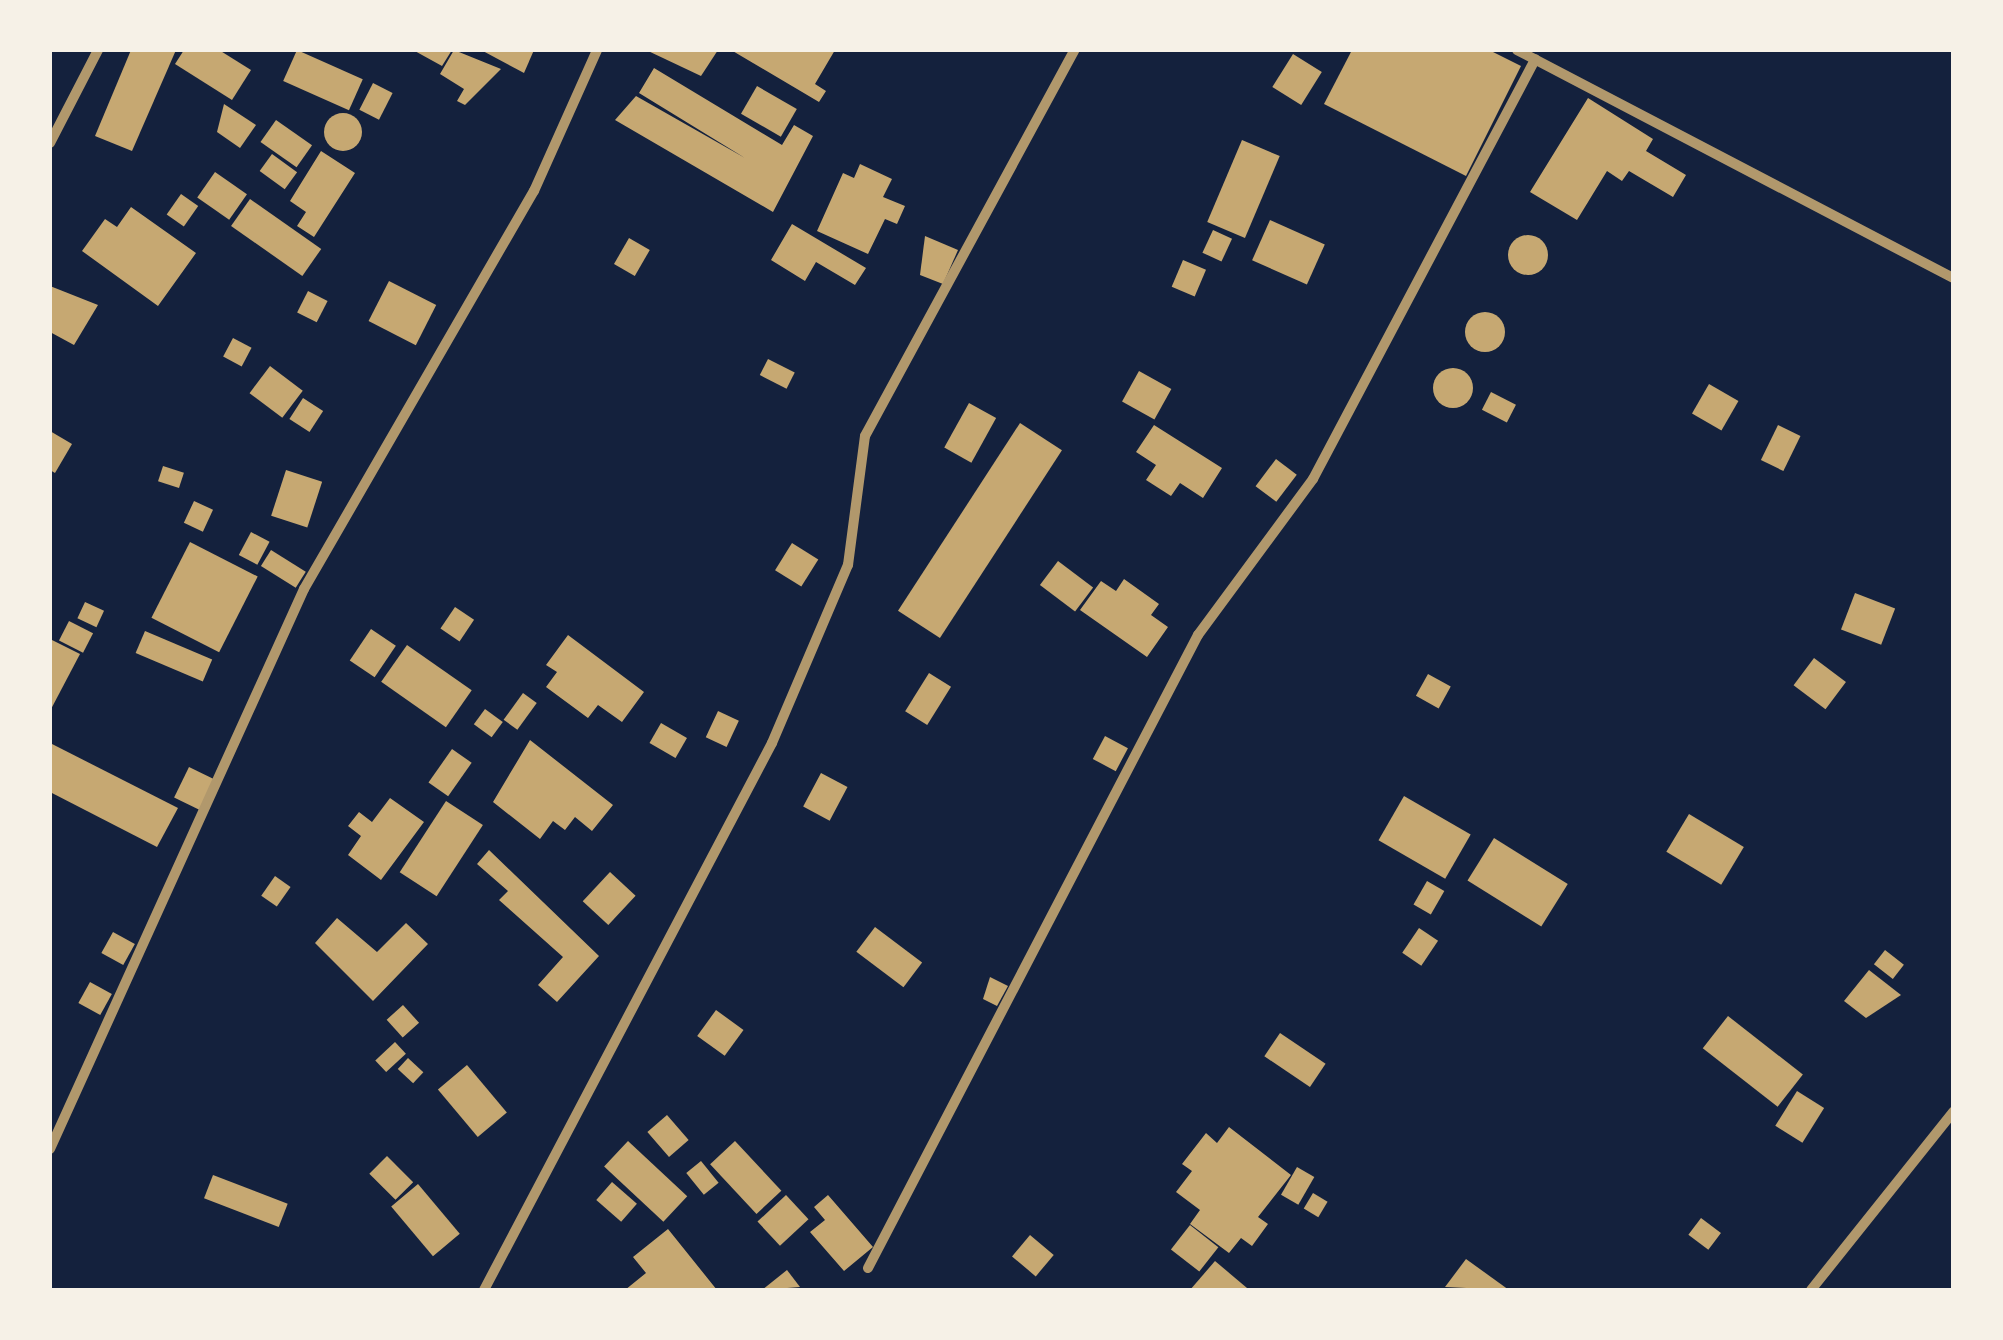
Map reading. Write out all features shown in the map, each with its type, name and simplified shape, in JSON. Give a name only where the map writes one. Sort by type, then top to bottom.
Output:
[{"type":"street","points":[[50,144],[98,50]]},
{"type":"street","points":[[50,1149],[304,589],[534,191],[597,50]]},
{"type":"street","points":[[484,1290],[772,742],[848,565],[865,436],[1075,50]]},
{"type":"street","points":[[1517,50],[1953,278]]},
{"type":"street","points":[[868,1268],[1198,635],[1314,480],[1534,59]]},
{"type":"street","points":[[1810,1290],[1953,1112]]},
{"type":"building","points":[[131,50],[176,50],[132,151],[95,136]]},
{"type":"building","points":[[184,50],[219,50],[251,70],[232,100],[175,64]]},
{"type":"building","points":[[297,50],[363,79],[349,110],[283,81]]},
{"type":"building","points":[[413,50],[452,50],[442,66]]},
{"type":"building","points":[[454,50],[501,69],[465,105],[457,101],[464,89],[440,74]]},
{"type":"building","points":[[481,50],[534,50],[524,73]]},
{"type":"building","points":[[646,50],[718,50],[701,76]]},
{"type":"building","points":[[731,50],[835,50],[815,84],[826,91],[819,102]]},
{"type":"building","points":[[1352,50],[1489,50],[1521,66],[1466,176],[1324,104]]},
{"type":"building","points":[[1293,54],[1322,72],[1301,105],[1272,87]]},
{"type":"building","points":[[654,68],[782,145],[794,125],[813,136],[773,212],[615,120],[636,96],[745,158],[639,93]]},
{"type":"building","points":[[373,83],[393,93],[379,120],[359,110]]},
{"type":"building","points":[[757,86],[797,109],[781,137],[741,114]]},
{"type":"building","points":[[1588,98],[1653,139],[1646,151],[1686,175],[1673,197],[1629,171],[1622,181],[1607,171],[1577,220],[1530,192]]},
{"type":"building","points":[[224,104],[256,125],[240,148],[217,132]]},
{"type":"building","points":[[343,113],[356,119],[362,132],[356,145],[343,151],[330,145],[324,132],[330,119]]},
{"type":"building","points":[[276,120],[312,145],[297,167],[261,142]]},
{"type":"building","points":[[1242,140],[1280,156],[1245,238],[1207,222]]},
{"type":"building","points":[[321,151],[355,173],[314,237],[297,226],[306,212],[290,201]]},
{"type":"building","points":[[272,154],[297,172],[285,189],[260,171]]},
{"type":"building","points":[[860,164],[892,179],[883,197],[905,206],[897,224],[885,219],[868,254],[817,231],[843,173],[854,178]]},
{"type":"building","points":[[215,172],[247,194],[229,220],[197,197]]},
{"type":"building","points":[[181,194],[198,206],[184,227],[167,214]]},
{"type":"building","points":[[250,199],[321,249],[302,276],[231,226]]},
{"type":"building","points":[[131,207],[196,253],[158,306],[82,251],[105,219],[117,227]]},
{"type":"building","points":[[1270,220],[1325,244],[1307,285],[1252,260]]},
{"type":"building","points":[[792,224],[866,268],[855,285],[816,262],[805,281],[771,260]]},
{"type":"building","points":[[1213,230],[1232,239],[1221,262],[1202,253]]},
{"type":"building","points":[[1528,235],[1542,241],[1548,255],[1542,269],[1528,275],[1514,269],[1508,255],[1514,241]]},
{"type":"building","points":[[925,236],[958,250],[943,284],[920,275]]},
{"type":"building","points":[[629,238],[650,250],[635,276],[614,264]]},
{"type":"building","points":[[1183,260],[1206,270],[1195,296],[1172,287]]},
{"type":"building","points":[[389,281],[436,305],[416,345],[369,321]]},
{"type":"building","points":[[50,286],[98,305],[74,345],[50,332]]},
{"type":"building","points":[[308,291],[328,301],[317,322],[297,312]]},
{"type":"building","points":[[1485,312],[1499,318],[1505,332],[1499,346],[1485,352],[1471,346],[1465,332],[1471,318]]},
{"type":"building","points":[[233,338],[252,348],[242,366],[223,357]]},
{"type":"building","points":[[768,359],[795,373],[787,389],[760,375]]},
{"type":"building","points":[[270,366],[303,391],[282,418],[250,393]]},
{"type":"building","points":[[1453,368],[1467,374],[1473,388],[1467,402],[1453,408],[1439,402],[1433,388],[1439,374]]},
{"type":"building","points":[[1139,371],[1171,389],[1154,420],[1122,402]]},
{"type":"building","points":[[1709,384],[1738,401],[1721,430],[1692,413]]},
{"type":"building","points":[[1491,392],[1516,405],[1507,423],[1482,410]]},
{"type":"building","points":[[303,398],[323,411],[310,432],[289,419]]},
{"type":"building","points":[[969,403],[996,418],[971,463],[944,448]]},
{"type":"building","points":[[1020,423],[1062,450],[940,638],[898,611]]},
{"type":"building","points":[[1154,425],[1222,468],[1203,498],[1180,483],[1171,496],[1146,480],[1156,465],[1136,452]]},
{"type":"building","points":[[1778,425],[1800,436],[1783,471],[1761,460]]},
{"type":"building","points":[[50,431],[72,444],[55,473],[50,470]]},
{"type":"building","points":[[1276,459],[1297,475],[1276,502],[1256,486]]},
{"type":"building","points":[[163,466],[184,473],[179,488],[158,481]]},
{"type":"building","points":[[286,470],[322,482],[307,527],[271,516]]},
{"type":"building","points":[[194,501],[213,510],[203,532],[184,523]]},
{"type":"building","points":[[251,532],[270,542],[257,565],[239,555]]},
{"type":"building","points":[[190,542],[258,577],[219,652],[151,618]]},
{"type":"building","points":[[792,543],[818,559],[801,587],[775,570]]},
{"type":"building","points":[[271,550],[306,572],[296,588],[261,566]]},
{"type":"building","points":[[1058,561],[1093,587],[1075,611],[1040,585]]},
{"type":"building","points":[[1124,579],[1159,604],[1151,615],[1168,627],[1147,657],[1080,610],[1101,581],[1116,591]]},
{"type":"building","points":[[1855,593],[1895,608],[1881,645],[1841,629]]},
{"type":"building","points":[[85,602],[104,611],[96,627],[77,618]]},
{"type":"building","points":[[455,607],[474,620],[460,641],[440,629]]},
{"type":"building","points":[[69,621],[93,633],[83,653],[59,641]]},
{"type":"building","points":[[371,629],[396,646],[375,677],[350,661]]},
{"type":"building","points":[[145,631],[212,660],[203,682],[136,653]]},
{"type":"building","points":[[568,635],[644,692],[622,722],[598,705],[588,718],[546,687],[557,672],[546,665]]},
{"type":"building","points":[[50,639],[80,654],[50,711]]},
{"type":"building","points":[[407,645],[472,690],[446,727],[381,682]]},
{"type":"building","points":[[1814,658],[1846,682],[1825,709],[1794,685]]},
{"type":"building","points":[[929,673],[951,687],[927,725],[905,711]]},
{"type":"building","points":[[1428,674],[1451,687],[1439,708],[1416,696]]},
{"type":"building","points":[[523,693],[537,703],[517,730],[504,720]]},
{"type":"building","points":[[485,709],[503,722],[492,737],[474,724]]},
{"type":"building","points":[[718,711],[739,721],[727,747],[706,737]]},
{"type":"building","points":[[661,723],[687,738],[675,758],[650,743]]},
{"type":"building","points":[[1105,736],[1128,748],[1116,771],[1093,759]]},
{"type":"building","points":[[530,740],[613,805],[592,831],[575,817],[565,830],[553,821],[540,839],[493,802]]},
{"type":"building","points":[[52,744],[178,808],[157,847],[50,792]]},
{"type":"building","points":[[452,749],[472,763],[448,796],[428,783]]},
{"type":"building","points":[[189,767],[214,779],[199,810],[174,798]]},
{"type":"building","points":[[821,773],[847,787],[830,821],[803,807]]},
{"type":"building","points":[[1404,796],[1471,834],[1445,879],[1378,840]]},
{"type":"building","points":[[390,798],[424,822],[381,880],[348,855],[361,836],[348,826],[359,812],[372,822]]},
{"type":"building","points":[[446,801],[483,825],[437,896],[400,872]]},
{"type":"building","points":[[1689,814],[1744,847],[1721,885],[1666,852]]},
{"type":"building","points":[[1494,838],[1568,884],[1541,927],[1468,880]]},
{"type":"building","points":[[489,850],[599,956],[557,1002],[538,985],[563,957],[499,900],[508,891],[477,864]]},
{"type":"building","points":[[610,872],[636,896],[608,925],[583,901]]},
{"type":"building","points":[[275,876],[291,887],[277,907],[261,896]]},
{"type":"building","points":[[1427,881],[1444,891],[1431,914],[1414,904]]},
{"type":"building","points":[[337,918],[377,952],[406,923],[428,944],[373,1001],[315,943]]},
{"type":"building","points":[[875,927],[922,963],[903,987],[856,952]]},
{"type":"building","points":[[1419,928],[1438,941],[1421,966],[1402,953]]},
{"type":"building","points":[[113,932],[135,944],[123,965],[101,953]]},
{"type":"building","points":[[1885,950],[1904,965],[1893,979],[1874,964]]},
{"type":"building","points":[[1869,970],[1901,995],[1866,1018],[1844,1001]]},
{"type":"building","points":[[990,977],[1008,986],[997,1006],[983,999]]},
{"type":"building","points":[[90,982],[112,994],[100,1015],[78,1003]]},
{"type":"building","points":[[403,1005],[419,1023],[403,1038],[387,1020]]},
{"type":"building","points":[[716,1010],[744,1030],[725,1056],[697,1036]]},
{"type":"building","points":[[1728,1016],[1803,1074],[1778,1107],[1703,1048]]},
{"type":"building","points":[[1280,1033],[1326,1064],[1310,1087],[1264,1056]]},
{"type":"building","points":[[395,1042],[406,1054],[386,1072],[375,1060]]},
{"type":"building","points":[[408,1058],[423,1072],[413,1083],[398,1069]]},
{"type":"building","points":[[467,1065],[507,1112],[478,1137],[438,1089]]},
{"type":"building","points":[[1797,1091],[1824,1108],[1802,1143],[1775,1126]]},
{"type":"building","points":[[667,1115],[689,1140],[669,1157],[647,1132]]},
{"type":"building","points":[[1229,1127],[1291,1175],[1258,1217],[1268,1224],[1252,1246],[1241,1238],[1229,1253],[1190,1224],[1200,1210],[1176,1192],[1192,1171],[1182,1164],[1206,1133],[1217,1143]]},
{"type":"building","points":[[628,1141],[687,1196],[663,1222],[604,1167]]},
{"type":"building","points":[[735,1141],[781,1191],[757,1214],[710,1164]]},
{"type":"building","points":[[387,1156],[413,1182],[395,1200],[369,1174]]},
{"type":"building","points":[[701,1161],[719,1183],[704,1195],[686,1173]]},
{"type":"building","points":[[1297,1167],[1314,1177],[1298,1205],[1281,1195]]},
{"type":"building","points":[[213,1175],[288,1204],[279,1227],[204,1198]]},
{"type":"building","points":[[612,1182],[637,1204],[621,1222],[596,1200]]},
{"type":"building","points":[[418,1184],[460,1234],[433,1256],[391,1206]]},
{"type":"building","points":[[1313,1193],[1328,1202],[1318,1217],[1304,1208]]},
{"type":"building","points":[[786,1195],[809,1219],[780,1246],[757,1222]]},
{"type":"building","points":[[828,1195],[873,1247],[844,1271],[810,1232],[825,1220],[814,1207]]},
{"type":"building","points":[[1701,1218],[1721,1233],[1708,1250],[1688,1235]]},
{"type":"building","points":[[1190,1225],[1218,1247],[1199,1272],[1171,1249]]},
{"type":"building","points":[[668,1229],[717,1290],[625,1290],[646,1273],[633,1257]]},
{"type":"building","points":[[1030,1235],[1054,1255],[1036,1276],[1012,1256]]},
{"type":"building","points":[[1466,1259],[1509,1290],[1445,1287]]},
{"type":"building","points":[[1215,1261],[1247,1288],[1190,1290]]},
{"type":"building","points":[[787,1270],[800,1287],[762,1290]]}]
